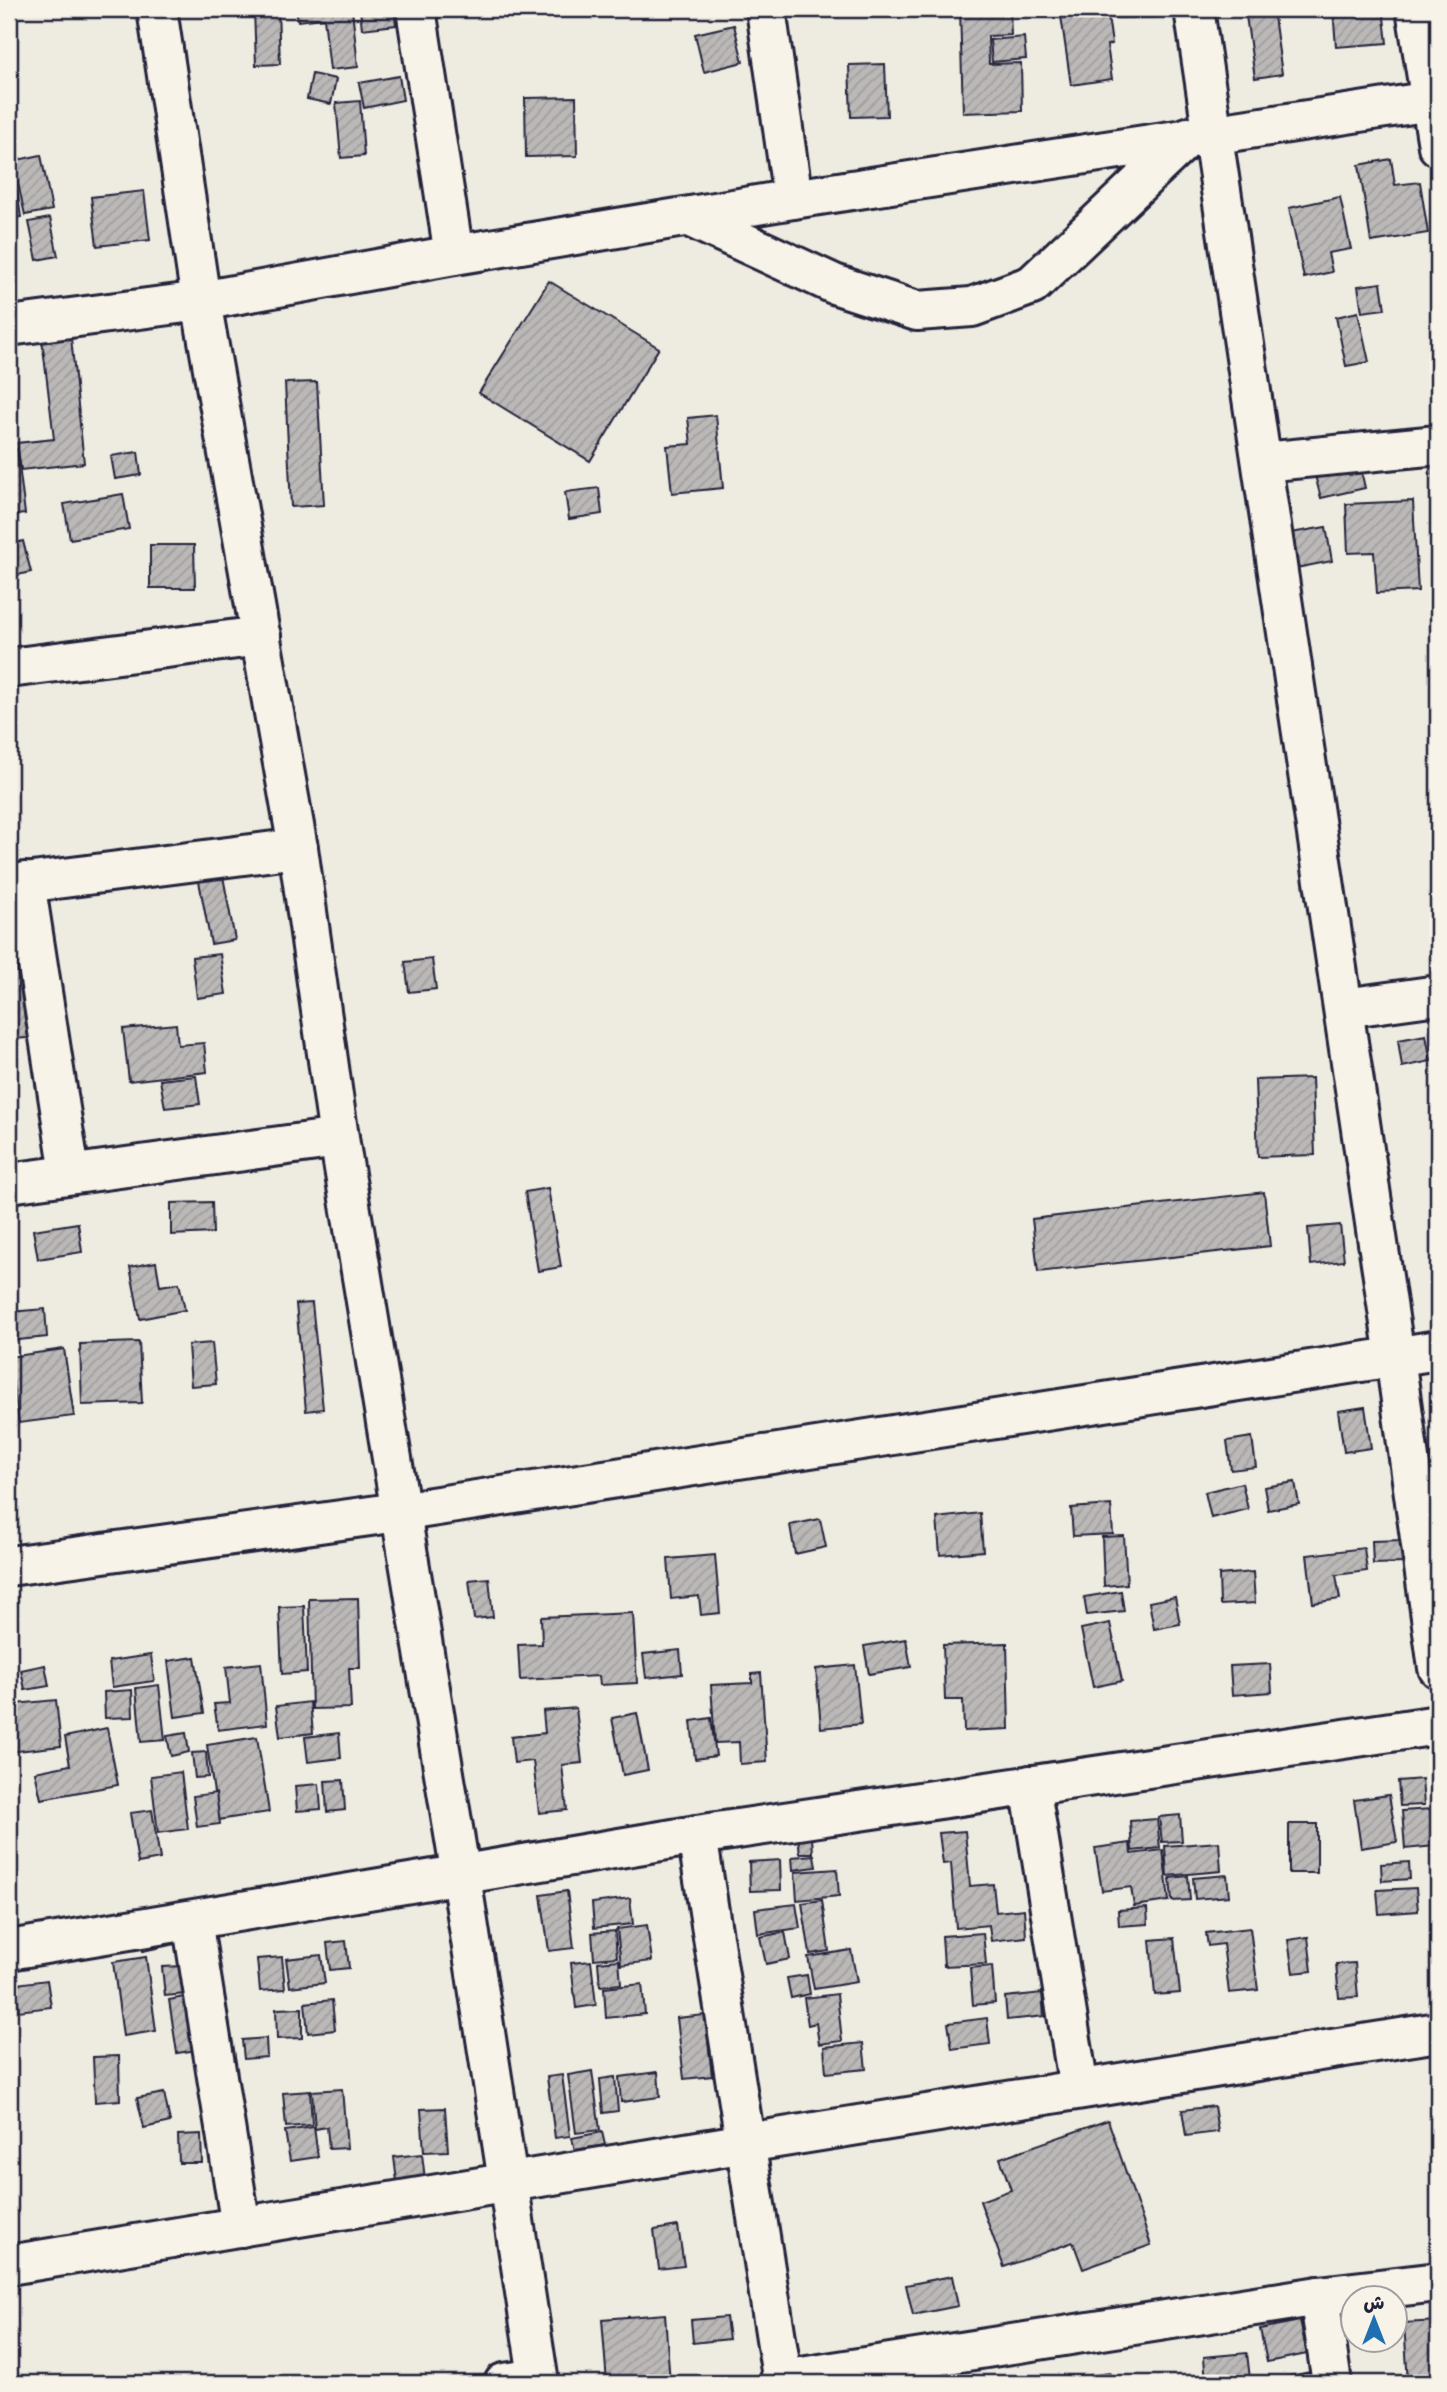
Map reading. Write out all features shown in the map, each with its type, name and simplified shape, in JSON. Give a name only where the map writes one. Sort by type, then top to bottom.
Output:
[{"type":"street","points":[[157,9],[201,301],[298,848],[339,1138],[461,1875],[509,2183],[527,2382]]},
{"type":"street","points":[[416,9],[454,255]]},
{"type":"street","points":[[766,9],[793,199]]},
{"type":"street","points":[[1194,9],[1201,135],[1262,462],[1395,1357],[1438,1668]]},
{"type":"street","points":[[1416,9],[1435,100],[1438,146]]},
{"type":"street","points":[[9,326],[201,301],[454,255],[793,199],[1435,100]]},
{"type":"street","points":[[689,217],[834,284],[917,311],[972,307],[1032,285],[1201,135]]},
{"type":"street","points":[[1262,462],[1438,445]]},
{"type":"street","points":[[9,668],[261,636]]},
{"type":"street","points":[[70,1173],[17,884],[298,848]]},
{"type":"street","points":[[1344,1008],[1438,995]]},
{"type":"street","points":[[9,1183],[339,1138]]},
{"type":"street","points":[[9,1566],[399,1512],[1438,1350]]},
{"type":"street","points":[[9,1950],[697,1835],[1438,1725]]},
{"type":"street","points":[[1030,1785],[1079,2089]]},
{"type":"street","points":[[697,1835],[782,2381],[1319,2297],[1438,2282]]},
{"type":"street","points":[[192,1920],[241,2227]]},
{"type":"street","points":[[9,2265],[1438,2032]]},
{"type":"street","points":[[1319,2297],[1332,2383]]},
{"type":"building","points":[[254,9],[278,9],[280,64],[256,65]]},
{"type":"building","points":[[296,9],[352,9],[358,67],[330,70],[324,18],[298,21]]},
{"type":"building","points":[[360,9],[394,9],[396,25],[362,29]]},
{"type":"building","points":[[960,9],[1010,9],[1011,35],[988,36],[989,64],[1021,63],[1022,111],[963,113]]},
{"type":"building","points":[[1060,9],[1107,9],[1112,44],[1107,45],[1112,79],[1071,85]]},
{"type":"building","points":[[1111,9],[1156,9],[1156,17],[1112,18]]},
{"type":"building","points":[[1245,9],[1273,9],[1282,74],[1255,78]]},
{"type":"building","points":[[1333,9],[1383,9],[1387,43],[1336,47]]},
{"type":"building","points":[[734,25],[743,62],[704,72],[695,34]]},
{"type":"building","points":[[1024,37],[1026,59],[992,62],[990,40]]},
{"type":"building","points":[[885,64],[887,116],[851,117],[849,65]]},
{"type":"building","points":[[312,74],[336,79],[331,104],[307,99]]},
{"type":"building","points":[[399,76],[403,100],[364,108],[359,83]]},
{"type":"building","points":[[576,97],[577,156],[526,157],[525,98]]},
{"type":"building","points":[[360,101],[364,156],[341,158],[336,103]]},
{"type":"building","points":[[9,118],[12,118],[16,159],[9,160]]},
{"type":"building","points":[[41,155],[52,210],[25,215],[13,161]]},
{"type":"building","points":[[1391,159],[1395,185],[1420,182],[1428,233],[1371,242],[1359,165]]},
{"type":"building","points":[[17,191],[21,217],[9,219],[9,192]]},
{"type":"building","points":[[144,191],[150,240],[97,246],[91,197]]},
{"type":"building","points":[[1340,197],[1351,249],[1328,253],[1332,272],[1304,278],[1289,208]]},
{"type":"building","points":[[50,218],[58,256],[37,260],[29,222]]},
{"type":"building","points":[[549,281],[659,348],[590,461],[479,393]]},
{"type":"building","points":[[1381,283],[1385,309],[1362,312],[1358,286]]},
{"type":"building","points":[[1358,312],[1369,362],[1346,366],[1336,317]]},
{"type":"building","points":[[70,328],[84,463],[21,470],[17,443],[54,439],[41,331]]},
{"type":"building","points":[[317,382],[324,505],[291,507],[285,383]]},
{"type":"building","points":[[716,415],[723,488],[672,493],[667,446],[691,444],[688,418]]},
{"type":"building","points":[[17,449],[25,514],[9,516],[9,450]]},
{"type":"building","points":[[1438,449],[1438,489],[1435,490],[1430,450]]},
{"type":"building","points":[[138,452],[141,475],[115,479],[111,456]]},
{"type":"building","points":[[1358,457],[1365,488],[1321,498],[1313,468]]},
{"type":"building","points":[[599,488],[602,514],[569,519],[565,492]]},
{"type":"building","points":[[123,494],[129,529],[70,539],[64,504]]},
{"type":"building","points":[[1413,501],[1418,591],[1377,593],[1374,552],[1348,553],[1346,504]]},
{"type":"building","points":[[1326,527],[1332,561],[1286,570],[1279,535]]},
{"type":"building","points":[[23,541],[31,572],[9,577],[9,545]]},
{"type":"building","points":[[150,545],[194,545],[195,588],[150,588]]},
{"type":"building","points":[[222,871],[235,940],[211,944],[198,876]]},
{"type":"building","points":[[23,930],[29,1038],[9,1039],[9,931]]},
{"type":"building","points":[[220,954],[226,994],[197,998],[192,957]]},
{"type":"building","points":[[432,959],[436,989],[409,992],[405,962]]},
{"type":"building","points":[[176,1024],[178,1045],[204,1043],[207,1072],[129,1081],[123,1029]]},
{"type":"building","points":[[1426,1035],[1431,1061],[1402,1067],[1398,1040]]},
{"type":"building","points":[[196,1076],[200,1104],[165,1108],[160,1080]]},
{"type":"building","points":[[1312,1078],[1315,1155],[1258,1157],[1255,1080]]},
{"type":"building","points":[[548,1188],[561,1267],[538,1271],[525,1192]]},
{"type":"building","points":[[1264,1192],[1270,1246],[1038,1272],[1032,1219]]},
{"type":"building","points":[[212,1202],[213,1233],[171,1235],[171,1203]]},
{"type":"building","points":[[78,1223],[82,1252],[38,1259],[33,1230]]},
{"type":"building","points":[[1340,1225],[1344,1261],[1311,1265],[1308,1228]]},
{"type":"building","points":[[156,1262],[160,1286],[179,1283],[185,1310],[140,1319],[130,1267]]},
{"type":"building","points":[[312,1303],[323,1409],[306,1411],[296,1304]]},
{"type":"building","points":[[45,1309],[47,1337],[9,1341],[9,1312]]},
{"type":"building","points":[[139,1342],[142,1403],[82,1405],[80,1344]]},
{"type":"building","points":[[212,1343],[216,1384],[191,1386],[188,1345]]},
{"type":"building","points":[[64,1349],[74,1416],[19,1423],[9,1357]]},
{"type":"building","points":[[1365,1407],[1371,1448],[1344,1452],[1338,1411]]},
{"type":"building","points":[[1252,1437],[1256,1467],[1231,1470],[1227,1441]]},
{"type":"building","points":[[1295,1482],[1299,1504],[1268,1510],[1264,1487]]},
{"type":"building","points":[[1242,1483],[1248,1509],[1211,1518],[1205,1492]]},
{"type":"building","points":[[1111,1505],[1113,1534],[1073,1536],[1071,1508]]},
{"type":"building","points":[[980,1513],[983,1551],[940,1555],[937,1518]]},
{"type":"building","points":[[820,1519],[826,1547],[795,1554],[790,1525]]},
{"type":"building","points":[[1124,1536],[1127,1584],[1104,1586],[1102,1537]]},
{"type":"building","points":[[1404,1540],[1404,1563],[1373,1564],[1372,1541]]},
{"type":"building","points":[[1364,1548],[1367,1571],[1336,1575],[1340,1599],[1313,1603],[1307,1555]]},
{"type":"building","points":[[715,1555],[720,1613],[701,1615],[699,1596],[671,1599],[668,1559]]},
{"type":"building","points":[[1253,1572],[1255,1603],[1220,1605],[1219,1575]]},
{"type":"building","points":[[489,1578],[493,1617],[474,1619],[469,1580]]},
{"type":"building","points":[[1121,1591],[1124,1611],[1087,1615],[1084,1597]]},
{"type":"building","points":[[1175,1597],[1180,1624],[1154,1629],[1149,1602]]},
{"type":"building","points":[[358,1598],[360,1668],[349,1668],[351,1708],[312,1709],[309,1599]]},
{"type":"building","points":[[304,1606],[307,1672],[282,1674],[279,1607]]},
{"type":"building","points":[[633,1613],[637,1683],[600,1685],[599,1676],[520,1680],[518,1645],[542,1644],[541,1617]]},
{"type":"building","points":[[1110,1623],[1122,1681],[1093,1687],[1081,1629]]},
{"type":"building","points":[[906,1639],[911,1667],[869,1674],[864,1646]]},
{"type":"building","points":[[1007,1643],[1009,1729],[964,1731],[963,1700],[945,1700],[943,1645]]},
{"type":"building","points":[[9,1648],[15,1704],[56,1700],[61,1746],[9,1752]]},
{"type":"building","points":[[680,1650],[682,1674],[646,1678],[643,1654]]},
{"type":"building","points":[[151,1655],[154,1681],[112,1687],[109,1661]]},
{"type":"building","points":[[195,1657],[204,1713],[175,1717],[168,1661]]},
{"type":"building","points":[[261,1663],[267,1724],[218,1730],[214,1704],[230,1703],[226,1667]]},
{"type":"building","points":[[1270,1664],[1272,1692],[1232,1695],[1230,1666]]},
{"type":"building","points":[[45,1665],[49,1686],[25,1690],[21,1670]]},
{"type":"building","points":[[855,1665],[861,1724],[821,1728],[816,1669]]},
{"type":"building","points":[[761,1673],[767,1762],[740,1764],[739,1742],[715,1743],[711,1685],[752,1683],[752,1674]]},
{"type":"building","points":[[159,1685],[165,1740],[141,1742],[136,1688]]},
{"type":"building","points":[[132,1690],[133,1717],[105,1718],[104,1692]]},
{"type":"building","points":[[310,1702],[313,1733],[280,1737],[276,1706]]},
{"type":"building","points":[[576,1708],[582,1763],[562,1765],[567,1810],[539,1813],[533,1761],[514,1763],[511,1737],[545,1733],[543,1711]]},
{"type":"building","points":[[637,1713],[648,1770],[623,1775],[612,1718]]},
{"type":"building","points":[[711,1718],[716,1756],[695,1759],[691,1721]]},
{"type":"building","points":[[107,1728],[118,1785],[41,1799],[35,1772],[70,1765],[65,1737]]},
{"type":"building","points":[[186,1733],[189,1752],[171,1756],[167,1736]]},
{"type":"building","points":[[339,1733],[341,1758],[308,1762],[305,1737]]},
{"type":"building","points":[[257,1737],[269,1812],[218,1820],[207,1745]]},
{"type":"building","points":[[206,1752],[208,1777],[195,1778],[192,1753]]},
{"type":"building","points":[[181,1772],[188,1829],[158,1833],[151,1776]]},
{"type":"building","points":[[1422,1779],[1424,1805],[1400,1806],[1398,1781]]},
{"type":"building","points":[[343,1780],[345,1810],[327,1812],[325,1781]]},
{"type":"building","points":[[319,1784],[321,1809],[297,1811],[295,1786]]},
{"type":"building","points":[[216,1793],[220,1824],[197,1827],[193,1796]]},
{"type":"building","points":[[1389,1795],[1397,1842],[1361,1848],[1354,1800]]},
{"type":"building","points":[[1431,1809],[1435,1846],[1405,1849],[1402,1811]]},
{"type":"building","points":[[152,1810],[160,1859],[138,1863],[130,1813]]},
{"type":"building","points":[[1180,1815],[1182,1841],[1162,1842],[1159,1817]]},
{"type":"building","points":[[1157,1819],[1160,1848],[1132,1851],[1130,1821]]},
{"type":"building","points":[[1289,1824],[1317,1824],[1317,1873],[1289,1873]]},
{"type":"building","points":[[965,1831],[970,1886],[993,1884],[996,1912],[1024,1909],[1026,1937],[991,1941],[989,1925],[956,1928],[951,1863],[943,1864],[939,1833]]},
{"type":"building","points":[[798,1837],[812,1837],[813,1853],[800,1853]]},
{"type":"building","points":[[1219,1842],[1221,1871],[1167,1876],[1165,1846]]},
{"type":"building","points":[[1130,1843],[1131,1854],[1163,1850],[1169,1901],[1134,1906],[1131,1887],[1102,1891],[1095,1848]]},
{"type":"building","points":[[814,1855],[816,1867],[793,1870],[792,1857]]},
{"type":"building","points":[[780,1860],[781,1890],[750,1891],[749,1862]]},
{"type":"building","points":[[1409,1862],[1410,1879],[1382,1881],[1381,1864]]},
{"type":"building","points":[[837,1869],[839,1896],[797,1900],[795,1872]]},
{"type":"building","points":[[1227,1875],[1229,1896],[1195,1899],[1193,1878]]},
{"type":"building","points":[[1188,1876],[1190,1900],[1172,1901],[1170,1878]]},
{"type":"building","points":[[1416,1888],[1418,1911],[1379,1914],[1377,1890]]},
{"type":"building","points":[[567,1891],[574,1948],[549,1951],[541,1895]]},
{"type":"building","points":[[630,1898],[633,1924],[594,1928],[592,1903]]},
{"type":"building","points":[[822,1900],[829,1951],[810,1954],[802,1903]]},
{"type":"building","points":[[796,1904],[800,1928],[758,1934],[755,1909]]},
{"type":"building","points":[[1147,1908],[1148,1924],[1119,1926],[1118,1910]]},
{"type":"building","points":[[647,1925],[652,1961],[621,1965],[617,1929]]},
{"type":"building","points":[[1250,1928],[1258,1990],[1229,1993],[1223,1944],[1208,1946],[1206,1933]]},
{"type":"building","points":[[172,1929],[175,1944],[143,1951],[140,1935]]},
{"type":"building","points":[[615,1931],[617,1957],[594,1959],[592,1933]]},
{"type":"building","points":[[785,1932],[790,1959],[766,1964],[760,1937]]},
{"type":"building","points":[[983,1933],[986,1964],[944,1966],[942,1936]]},
{"type":"building","points":[[1308,1937],[1312,1971],[1293,1973],[1288,1940]]},
{"type":"building","points":[[1174,1938],[1180,1993],[1155,1995],[1150,1940]]},
{"type":"building","points":[[346,1941],[349,1968],[330,1970],[327,1943]]},
{"type":"building","points":[[851,1950],[857,1982],[814,1989],[808,1957]]},
{"type":"building","points":[[321,1955],[325,1983],[290,1987],[286,1959]]},
{"type":"building","points":[[146,1957],[156,2031],[123,2036],[113,1962]]},
{"type":"building","points":[[282,1957],[285,1989],[260,1991],[257,1959]]},
{"type":"building","points":[[619,1960],[621,1984],[600,1986],[598,1962]]},
{"type":"building","points":[[591,1961],[596,2005],[576,2008],[571,1963]]},
{"type":"building","points":[[1355,1963],[1358,1997],[1339,1998],[1336,1964]]},
{"type":"building","points":[[184,1966],[186,1994],[165,1996],[162,1967]]},
{"type":"building","points":[[992,1966],[995,2003],[973,2005],[970,1968]]},
{"type":"building","points":[[807,1975],[810,1994],[791,1998],[787,1978]]},
{"type":"building","points":[[47,1980],[51,2007],[19,2011],[16,1984]]},
{"type":"building","points":[[642,1984],[645,2014],[606,2018],[604,1988]]},
{"type":"building","points":[[1042,1993],[1044,2016],[1007,2020],[1005,1997]]},
{"type":"building","points":[[837,1994],[842,2041],[819,2044],[816,2023],[808,2025],[804,1998]]},
{"type":"building","points":[[189,1996],[197,2050],[177,2053],[169,2000]]},
{"type":"building","points":[[332,2000],[335,2030],[308,2033],[305,2003]]},
{"type":"building","points":[[302,2008],[302,2038],[277,2039],[276,2009]]},
{"type":"building","points":[[705,2015],[712,2076],[684,2079],[677,2018]]},
{"type":"building","points":[[987,2018],[990,2044],[952,2049],[948,2023]]},
{"type":"building","points":[[266,2038],[267,2057],[244,2059],[242,2040]]},
{"type":"building","points":[[863,2043],[866,2069],[826,2073],[824,2047]]},
{"type":"building","points":[[119,2056],[120,2100],[95,2102],[93,2057]]},
{"type":"building","points":[[592,2071],[600,2130],[576,2133],[568,2075]]},
{"type":"building","points":[[658,2072],[660,2097],[621,2102],[619,2077]]},
{"type":"building","points":[[562,2075],[570,2136],[555,2138],[547,2077]]},
{"type":"building","points":[[615,2077],[618,2111],[603,2113],[600,2079]]},
{"type":"building","points":[[342,2089],[347,2148],[329,2149],[327,2127],[315,2129],[312,2091]]},
{"type":"building","points":[[310,2091],[312,2125],[286,2127],[283,2093]]},
{"type":"building","points":[[164,2093],[170,2122],[144,2128],[137,2098]]},
{"type":"building","points":[[1214,2106],[1218,2132],[1186,2136],[1182,2110]]},
{"type":"building","points":[[445,2108],[448,2151],[424,2152],[421,2109]]},
{"type":"building","points":[[1108,2120],[1151,2245],[1083,2269],[1073,2242],[1004,2267],[980,2201],[1011,2190],[1000,2158]]},
{"type":"building","points":[[314,2127],[318,2157],[290,2161],[285,2131]]},
{"type":"building","points":[[602,2132],[605,2145],[575,2150],[572,2138]]},
{"type":"building","points":[[201,2134],[202,2163],[179,2163],[178,2135]]},
{"type":"building","points":[[422,2154],[426,2187],[398,2190],[394,2157]]},
{"type":"building","points":[[678,2226],[684,2266],[659,2269],[654,2230]]},
{"type":"building","points":[[952,2276],[958,2306],[913,2315],[906,2285]]},
{"type":"building","points":[[665,2314],[670,2383],[607,2383],[602,2319]]},
{"type":"building","points":[[726,2317],[729,2339],[693,2343],[691,2320]]},
{"type":"building","points":[[1300,2321],[1307,2354],[1267,2362],[1260,2329]]},
{"type":"building","points":[[1438,2321],[1438,2383],[1408,2383],[1408,2323]]},
{"type":"building","points":[[1247,2353],[1250,2379],[1206,2383],[1204,2357]]},
{"type":"building","points":[[1315,2371],[1317,2383],[1272,2383],[1271,2380]]},
{"type":"building","points":[[1110,2373],[1112,2383],[1070,2383],[1069,2378]]}]
